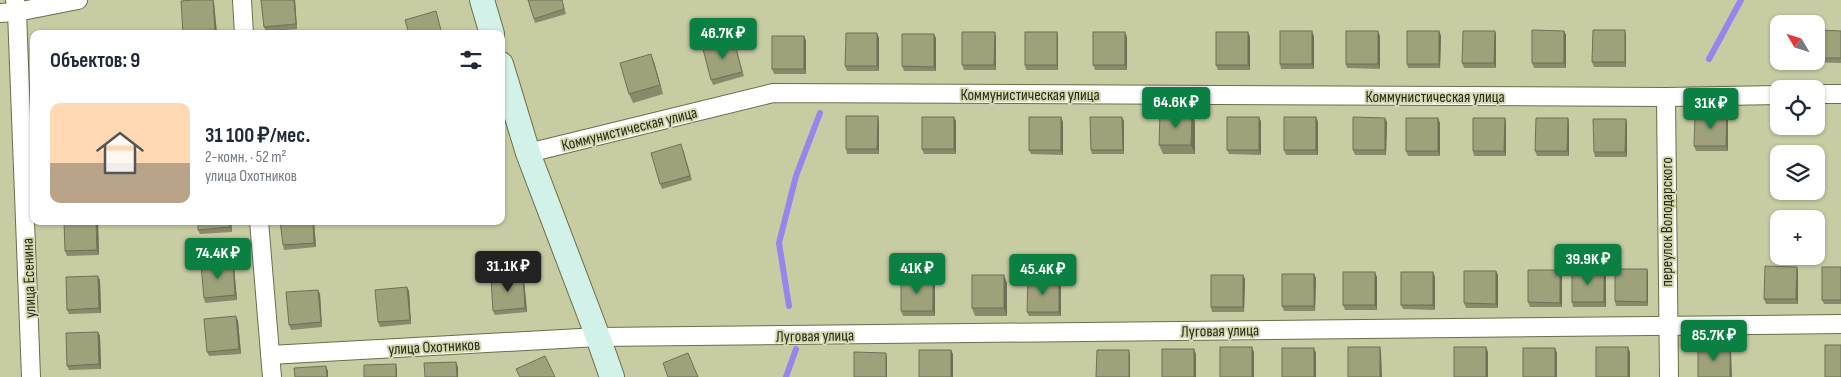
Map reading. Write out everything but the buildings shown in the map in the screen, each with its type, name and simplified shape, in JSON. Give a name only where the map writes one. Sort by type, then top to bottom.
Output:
[{"type":"street","points":[[10,8],[78,0]]},
{"type":"street","points":[[242,0],[244,30]]},
{"type":"street","points":[[482,0],[491,30]]},
{"type":"street","name":"улица Есенина","points":[[10,8],[32,377]]},
{"type":"street","points":[[505,77],[528,152],[612,377]]},
{"type":"street","name":"Коммунистическая улица","points":[[528,152],[773,93],[1666,97],[1770,95]]},
{"type":"street","points":[[1825,94],[1841,94]]},
{"type":"street","name":"переулок Володарского","points":[[1666,97],[1668,377]]},
{"type":"street","points":[[259,225],[272,377]]},
{"type":"street","name":"Луговая улица","points":[[598,337],[1841,324]]},
{"type":"street","name":"улица Охотников","points":[[270,355],[598,337]]},
{"type":"waterway","points":[[1709,59],[1741,0]]},
{"type":"waterway","points":[[789,306],[779,243],[796,176],[820,113]]},
{"type":"waterway","points":[[786,377],[796,349]]}]
